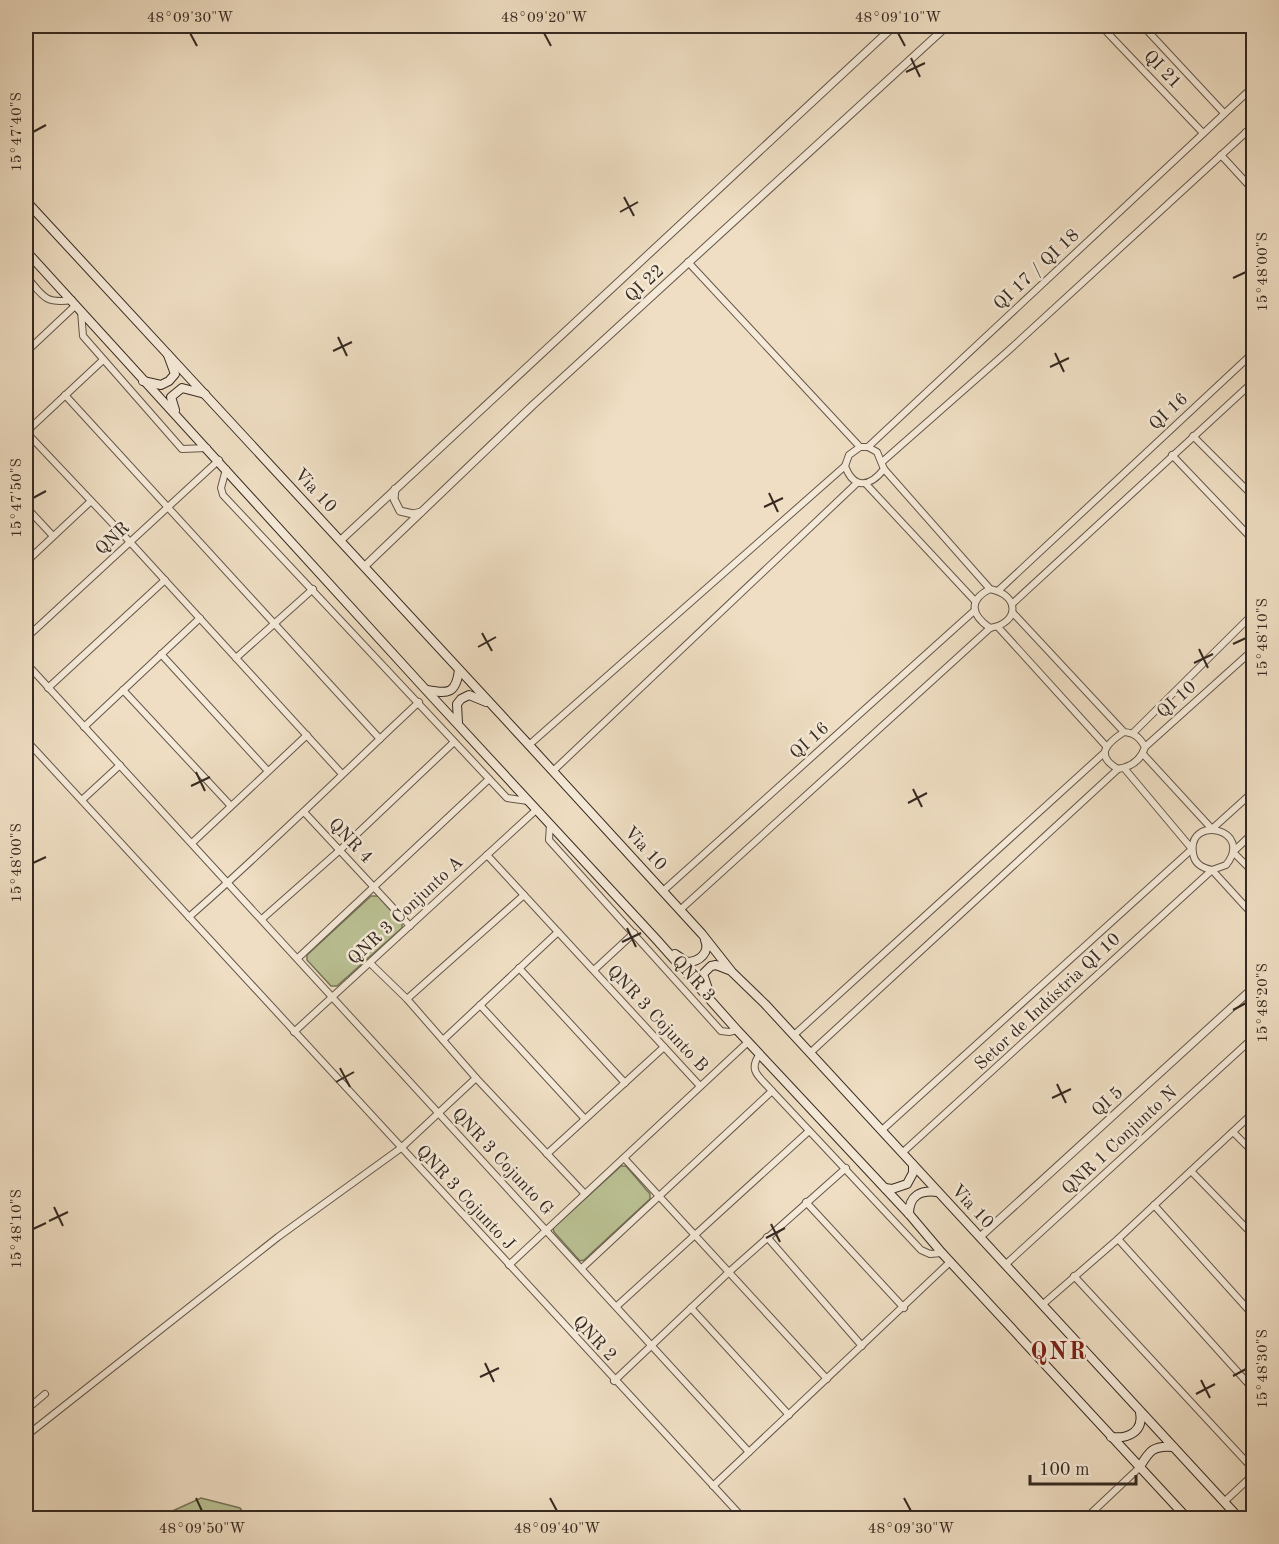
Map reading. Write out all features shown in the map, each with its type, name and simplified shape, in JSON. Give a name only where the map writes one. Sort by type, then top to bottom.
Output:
[{"type":"main road","name":"Via 10","points":[[26,201],[663,891],[702,934],[732,972],[794,1035],[1239,1518]]},
{"type":"main road","points":[[26,251],[748,1042],[1187,1518]]},
{"type":"main road","points":[[143,381],[161,385],[175,374],[166,351]]},
{"type":"main road","points":[[179,417],[172,405],[171,396],[176,391],[182,388],[206,394]]},
{"type":"main road","points":[[426,690],[445,692],[453,689],[458,681],[459,670]]},
{"type":"main road","points":[[458,723],[457,704],[461,699],[469,695],[491,705]]},
{"type":"main road","points":[[656,939],[687,963],[692,963],[701,958],[707,946],[702,934]]},
{"type":"main road","points":[[712,1000],[703,974],[711,966],[721,965],[732,972]]},
{"type":"main road","points":[[885,1188],[892,1189],[907,1184],[913,1173],[913,1165]]},
{"type":"main road","points":[[909,1214],[912,1198],[919,1192],[938,1192]]},
{"type":"main road","points":[[1111,1437],[1122,1438],[1138,1430],[1141,1419],[1139,1411]]},
{"type":"main road","points":[[1139,1468],[1154,1449],[1161,1446],[1173,1447]]},
{"type":"street","points":[[340,540],[894,26]]},
{"type":"street","name":"QI 22","points":[[365,566],[533,405],[947,26]]},
{"type":"street","name":"QI 21","points":[[1101,26],[1203,133]]},
{"type":"street","name":"QI 21","points":[[1143,26],[1224,113]]},
{"type":"street","name":"QI 17 / QI 18","points":[[868,447],[1254,86]]},
{"type":"street","points":[[845,466],[849,476],[857,483],[866,484],[877,478],[883,465],[1254,125]]},
{"type":"street","points":[[1246,132],[1254,139]]},
{"type":"street","points":[[1221,154],[1254,190]]},
{"type":"street","points":[[688,262],[860,447]]},
{"type":"street","points":[[26,278],[46,299],[55,303],[76,305]]},
{"type":"street","points":[[76,305],[83,336],[182,449],[207,448]]},
{"type":"street","points":[[26,352],[76,305]]},
{"type":"street","name":"QI 16","points":[[999,590],[1254,352]]},
{"type":"street","points":[[103,360],[26,432],[342,774]]},
{"type":"street","points":[[1012,604],[1254,381]]},
{"type":"street","points":[[65,395],[380,739]]},
{"type":"street","points":[[1193,436],[1254,497]]},
{"type":"street","points":[[529,745],[845,466],[849,455],[860,447],[868,447],[877,452],[883,465],[990,589]]},
{"type":"street","points":[[1172,456],[1254,541]]},
{"type":"street","name":"QNR","points":[[26,638],[219,460]]},
{"type":"street","points":[[226,468],[221,488],[224,495],[507,798],[529,802]]},
{"type":"street","points":[[553,771],[857,483]]},
{"type":"street","points":[[866,484],[975,601]]},
{"type":"street","points":[[395,489],[394,499],[400,511],[413,514],[420,512]]},
{"type":"street","points":[[26,562],[91,501]]},
{"type":"street","points":[[26,507],[53,536]]},
{"type":"street","points":[[48,688],[165,580]]},
{"type":"street","points":[[236,658],[313,589]]},
{"type":"street","points":[[990,628],[980,622],[974,611],[975,601],[981,593],[990,589],[999,590],[1012,604],[1013,613],[1124,732],[1132,733],[1140,739],[1144,751],[1212,829]]},
{"type":"street","name":"QI 16","points":[[663,891],[974,611]]},
{"type":"street","points":[[680,910],[990,628],[1006,623],[1013,613]]},
{"type":"street","points":[[1132,733],[1254,613]]},
{"type":"street","points":[[84,727],[200,618]]},
{"type":"street","points":[[998,627],[1105,749],[1109,763],[1121,768],[1192,849]]},
{"type":"street","name":"QI 10","points":[[1144,751],[1254,649]]},
{"type":"street","points":[[161,654],[267,770]]},
{"type":"street","points":[[26,663],[228,883]]},
{"type":"street","points":[[123,690],[230,805]]},
{"type":"street","points":[[304,813],[419,702]]},
{"type":"street","points":[[794,1035],[1124,732]]},
{"type":"street","points":[[192,843],[267,770],[307,735]]},
{"type":"street","points":[[26,740],[294,1032]]},
{"type":"street","points":[[262,919],[340,850],[454,742]]},
{"type":"street","points":[[810,1053],[1121,768],[1136,762],[1144,751]]},
{"type":"street","points":[[82,800],[120,765]]},
{"type":"street","points":[[410,926],[375,887],[489,779]]},
{"type":"street","points":[[1212,829],[1254,791]]},
{"type":"street","name":"QNR 3 Conjunto A","points":[[294,1032],[536,810]]},
{"type":"street","name":"QNR 4","points":[[189,917],[304,813],[375,887],[298,958]]},
{"type":"street","name":"QNR 3","points":[[549,824],[549,840],[721,1031],[738,1030]]},
{"type":"street","points":[[1254,873],[1233,852],[1232,843],[1221,830],[1204,830],[1194,841],[1192,849],[1198,864],[1212,870],[1254,916]]},
{"type":"street","points":[[1212,870],[1226,865],[1233,852],[1254,832]]},
{"type":"street","name":"Setor de Indústria QI 10","points":[[882,1130],[1192,849]]},
{"type":"street","name":"QNR 3 Cojunto B","points":[[487,855],[700,1086]]},
{"type":"street","name":"Setor de Indústria QI 10","points":[[902,1153],[1212,870]]},
{"type":"street","name":"QNR 3 Cojunto G","points":[[228,883],[749,1452]]},
{"type":"street","points":[[407,999],[524,894]]},
{"type":"street","points":[[443,1040],[558,932]]},
{"type":"street","points":[[594,970],[634,933]]},
{"type":"street","points":[[370,963],[407,999],[476,1078],[585,1194]]},
{"type":"street","points":[[519,968],[625,1083]]},
{"type":"street","name":"QI 5","points":[[980,1237],[1254,987]]},
{"type":"street","points":[[480,1005],[585,1119]]},
{"type":"street","name":"QNR 3 Cojunto J","points":[[294,1032],[509,1265]]},
{"type":"street","name":"QNR 1 Conjunto N","points":[[1005,1265],[1254,1036]]},
{"type":"street","points":[[509,1265],[748,1042]]},
{"type":"street","points":[[547,1154],[664,1047]]},
{"type":"street","points":[[760,1054],[753,1068],[809,1131],[921,1250],[930,1254],[942,1253]]},
{"type":"street","points":[[26,1436],[278,1236],[401,1148],[476,1078]]},
{"type":"street","points":[[582,1268],[772,1090]]},
{"type":"street","points":[[1042,1305],[1118,1239],[1254,1112]]},
{"type":"street","points":[[616,1306],[809,1131]]},
{"type":"street","points":[[1233,1132],[1254,1153]]},
{"type":"street","points":[[624,1158],[827,1379]]},
{"type":"street","name":"QNR 2","points":[[509,1265],[614,1381],[767,1237],[846,1168]]},
{"type":"street","points":[[1191,1171],[1254,1236]]},
{"type":"street","points":[[806,1202],[904,1308]]},
{"type":"street","points":[[1154,1205],[1254,1316]]},
{"type":"street","points":[[767,1237],[862,1346]]},
{"type":"street","points":[[1118,1239],[1254,1390]]},
{"type":"street","points":[[713,1486],[904,1308],[950,1262]]},
{"type":"street","points":[[1074,1276],[1254,1470]]},
{"type":"street","points":[[691,1308],[789,1415]]},
{"type":"street","points":[[614,1381],[743,1518]]},
{"type":"street","points":[[26,1410],[45,1394]]},
{"type":"street","points":[[1086,1518],[1139,1468]]},
{"type":"street","points":[[1224,1502],[1254,1474]]},
{"type":"green space","points":[[371,896],[378,896],[402,923],[402,928],[337,986],[331,986],[307,960],[307,955]]},
{"type":"green space","points":[[621,1166],[626,1166],[650,1194],[650,1199],[584,1260],[580,1261],[553,1228]]},
{"type":"green space","points":[[201,1498],[240,1508],[247,1518],[157,1518]]},
{"type":"district","name":"QNR","points":[[1059,1351]]}]
